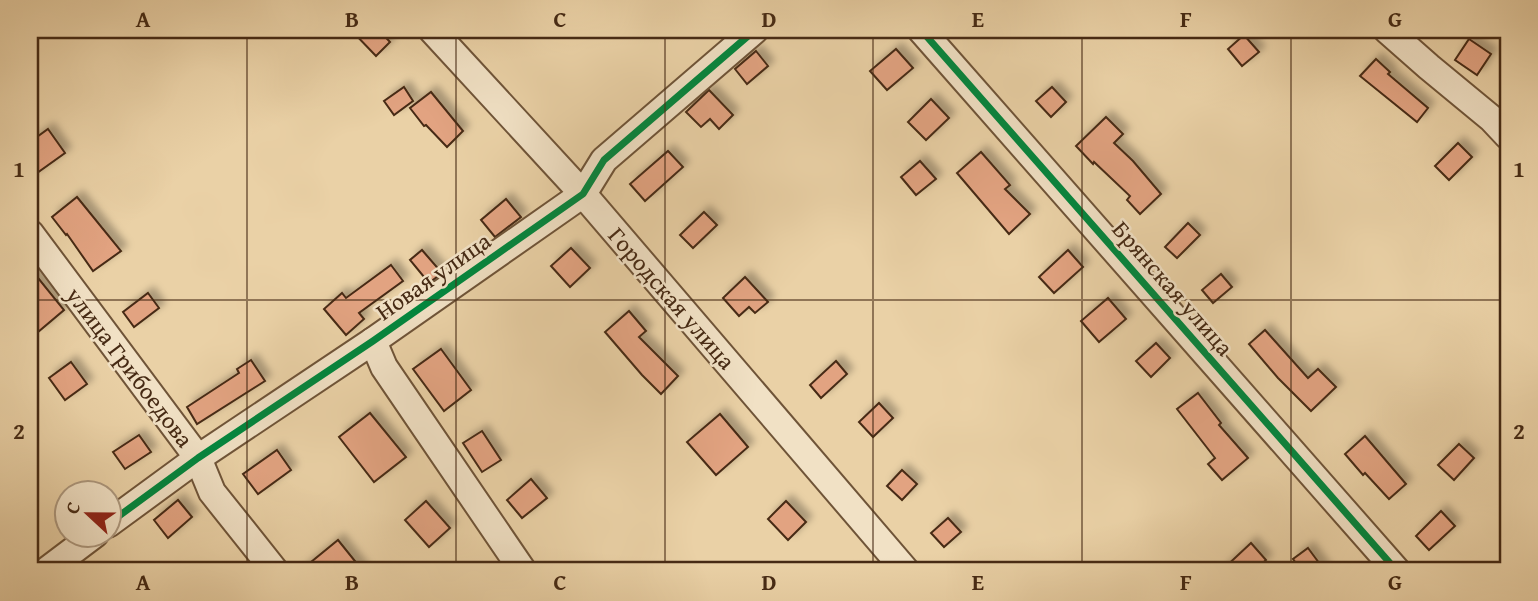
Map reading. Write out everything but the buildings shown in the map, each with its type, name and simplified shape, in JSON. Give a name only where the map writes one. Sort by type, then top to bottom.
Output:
[{"type":"street","name":"Городская улица","points":[[432,30],[583,194],[906,571]]},
{"type":"street","name":"Новая улица","points":[[122,514],[198,458],[373,341],[583,194],[604,160],[755,30]]},
{"type":"street","name":"Брянская улица","points":[[921,30],[1397,571]]},
{"type":"street","points":[[1387,30],[1429,67],[1503,119]]},
{"type":"street","name":"улица Грибоедова","points":[[30,233],[198,458],[212,492],[275,571]]},
{"type":"street","points":[[373,341],[384,367],[523,571]]},
{"type":"street","points":[[46,571],[76,548]]},
{"type":"cycle path","points":[[122,514],[198,458],[373,341],[583,194],[604,160],[755,30]]},
{"type":"cycle path","points":[[921,30],[1397,571]]}]
